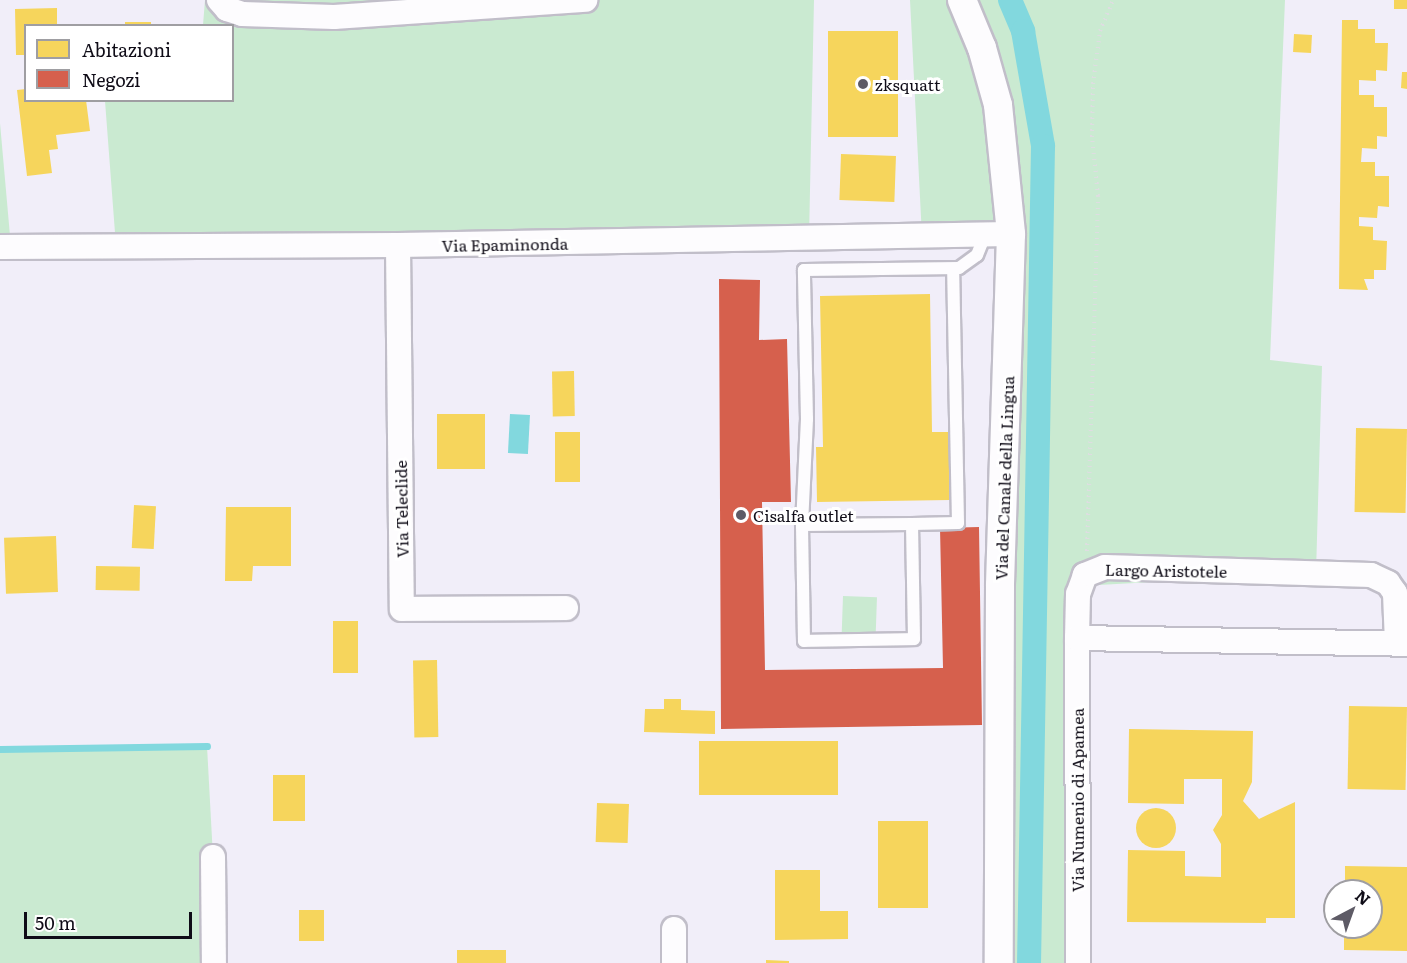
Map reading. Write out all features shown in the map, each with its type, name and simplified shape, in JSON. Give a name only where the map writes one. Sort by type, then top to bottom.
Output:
[{"type":"street","points":[[219,0],[227,9],[242,14],[334,16],[585,0]]},
{"type":"street","name":"Via del Canale della Lingua","points":[[962,0],[982,48],[998,105],[999,963]]},
{"type":"street","name":"Via Epaminonda","points":[[0,247],[398,245],[998,235]]},
{"type":"street","name":"Via Teleclide","points":[[398,245],[402,609],[566,608]]},
{"type":"street","name":"Largo Aristotele","points":[[1120,567],[1376,576],[1388,583],[1395,593],[1402,644],[1077,638],[1078,594],[1085,575],[1099,568],[1120,567]]},
{"type":"street","name":"Via Numenio di Apamea","points":[[1077,638],[1078,963]]},
{"type":"street","points":[[213,857],[214,963]]},
{"type":"street","points":[[674,929],[674,963]]},
{"type":"lane","points":[[912,524],[914,639],[804,641],[802,525],[807,419],[804,270],[953,269],[977,255],[998,235]]},
{"type":"lane","points":[[802,525],[958,523],[953,269]]},
{"type":"path","points":[[1085,575],[1098,196],[1092,137],[1093,84],[1100,31],[1113,0]]},
{"type":"green space","points":[[205,0],[814,0],[809,238],[116,246],[105,102],[234,102],[234,24],[203,24]]},
{"type":"green space","points":[[910,0],[1285,0],[1270,360],[1322,366],[1316,573],[1080,586],[1078,963],[999,963],[1011,235],[922,237]]},
{"type":"green space","points":[[0,123],[11,247],[0,247]]},
{"type":"green space","points":[[843,596],[877,597],[876,635],[842,634]]},
{"type":"green space","points":[[207,746],[213,857],[214,963],[0,963],[0,749]]},
{"type":"water","points":[[510,414],[530,415],[528,454],[508,453]]},
{"type":"building: Abitazioni","points":[[1394,0],[1407,0],[1407,9],[1394,9]]},
{"type":"building: Abitazioni","points":[[57,8],[57,24],[24,24],[24,55],[16,55],[15,9]]},
{"type":"building: Abitazioni","points":[[1342,20],[1358,20],[1358,29],[1375,29],[1375,43],[1388,43],[1387,71],[1376,70],[1376,81],[1359,80],[1359,95],[1374,95],[1374,107],[1387,107],[1387,137],[1377,136],[1377,149],[1362,148],[1361,162],[1375,162],[1375,176],[1389,176],[1389,207],[1378,206],[1377,218],[1359,217],[1359,226],[1373,227],[1373,240],[1387,241],[1386,270],[1374,270],[1374,279],[1364,279],[1368,290],[1339,289]]},
{"type":"building: Abitazioni","points":[[125,22],[151,22],[151,24],[125,24]]},
{"type":"building: Abitazioni","name":"zksquatt","points":[[828,31],[898,31],[898,137],[828,137]]},
{"type":"building: Abitazioni","points":[[1294,34],[1312,35],[1311,53],[1293,52]]},
{"type":"building: Abitazioni","points":[[1402,72],[1407,72],[1407,89],[1401,88]]},
{"type":"building: Abitazioni","points":[[24,89],[24,102],[86,102],[90,131],[56,135],[58,149],[49,150],[52,173],[27,176],[17,90]]},
{"type":"building: Abitazioni","points":[[841,154],[896,156],[894,202],[839,200]]},
{"type":"building: Abitazioni","points":[[930,294],[932,432],[949,432],[950,500],[817,502],[816,447],[823,447],[820,296]]},
{"type":"building: Abitazioni","points":[[552,371],[574,371],[575,416],[553,416]]},
{"type":"building: Abitazioni","points":[[437,414],[485,414],[485,469],[437,469]]},
{"type":"building: Abitazioni","points":[[1356,428],[1407,429],[1406,513],[1355,512]]},
{"type":"building: Abitazioni","points":[[555,432],[580,432],[580,482],[555,482]]},
{"type":"building: Abitazioni","points":[[134,505],[156,506],[154,549],[132,548]]},
{"type":"building: Abitazioni","points":[[226,507],[291,507],[291,566],[253,566],[252,581],[225,581]]},
{"type":"building: Abitazioni","points":[[56,536],[58,592],[6,594],[4,538]]},
{"type":"building: Abitazioni","points":[[96,566],[140,567],[140,591],[96,590]]},
{"type":"building: Abitazioni","points":[[333,621],[358,621],[358,673],[333,673]]},
{"type":"building: Abitazioni","points":[[413,660],[437,660],[438,737],[414,737]]},
{"type":"building: Abitazioni","points":[[664,699],[681,699],[681,710],[715,711],[715,734],[644,732],[645,709],[664,709]]},
{"type":"building: Abitazioni","points":[[1349,706],[1407,707],[1406,790],[1348,789]]},
{"type":"building: Abitazioni","points":[[1129,729],[1253,731],[1252,782],[1243,801],[1259,819],[1295,802],[1295,918],[1266,918],[1266,923],[1127,922],[1128,850],[1185,851],[1185,876],[1221,877],[1221,844],[1213,830],[1222,815],[1222,779],[1184,779],[1184,804],[1128,803]]},
{"type":"building: Abitazioni","points":[[699,741],[838,741],[838,795],[699,795]]},
{"type":"building: Abitazioni","points":[[273,775],[305,775],[305,821],[273,821]]},
{"type":"building: Abitazioni","points":[[597,803],[629,804],[628,843],[596,842]]},
{"type":"building: Abitazioni","points":[[1156,808],[1170,814],[1176,828],[1170,842],[1156,848],[1142,842],[1136,828],[1142,814]]},
{"type":"building: Abitazioni","points":[[878,821],[928,821],[928,908],[878,908]]},
{"type":"building: Abitazioni","points":[[1345,866],[1407,867],[1407,951],[1344,950],[1344,939],[1383,939],[1383,879],[1345,879]]},
{"type":"building: Abitazioni","points":[[775,870],[820,870],[820,911],[848,911],[848,939],[775,940]]},
{"type":"building: Abitazioni","points":[[299,910],[324,910],[324,941],[299,941]]},
{"type":"building: Abitazioni","points":[[457,950],[506,950],[506,963],[457,963]]},
{"type":"building: Abitazioni","points":[[766,960],[789,961],[789,963],[766,963]]},
{"type":"building: Negozi","name":"Cisalfa outlet","points":[[719,279],[760,280],[759,340],[787,339],[791,502],[762,502],[765,670],[943,668],[940,528],[979,527],[982,725],[721,729]]},
{"type":"waterway","points":[[1010,0],[1023,31],[1043,146],[1029,963]]},
{"type":"waterway","points":[[0,749],[207,746]]},
{"type":"place","name":"zksquatt","points":[[863,84]]},
{"type":"place","name":"Cisalfa outlet","points":[[741,515]]}]
